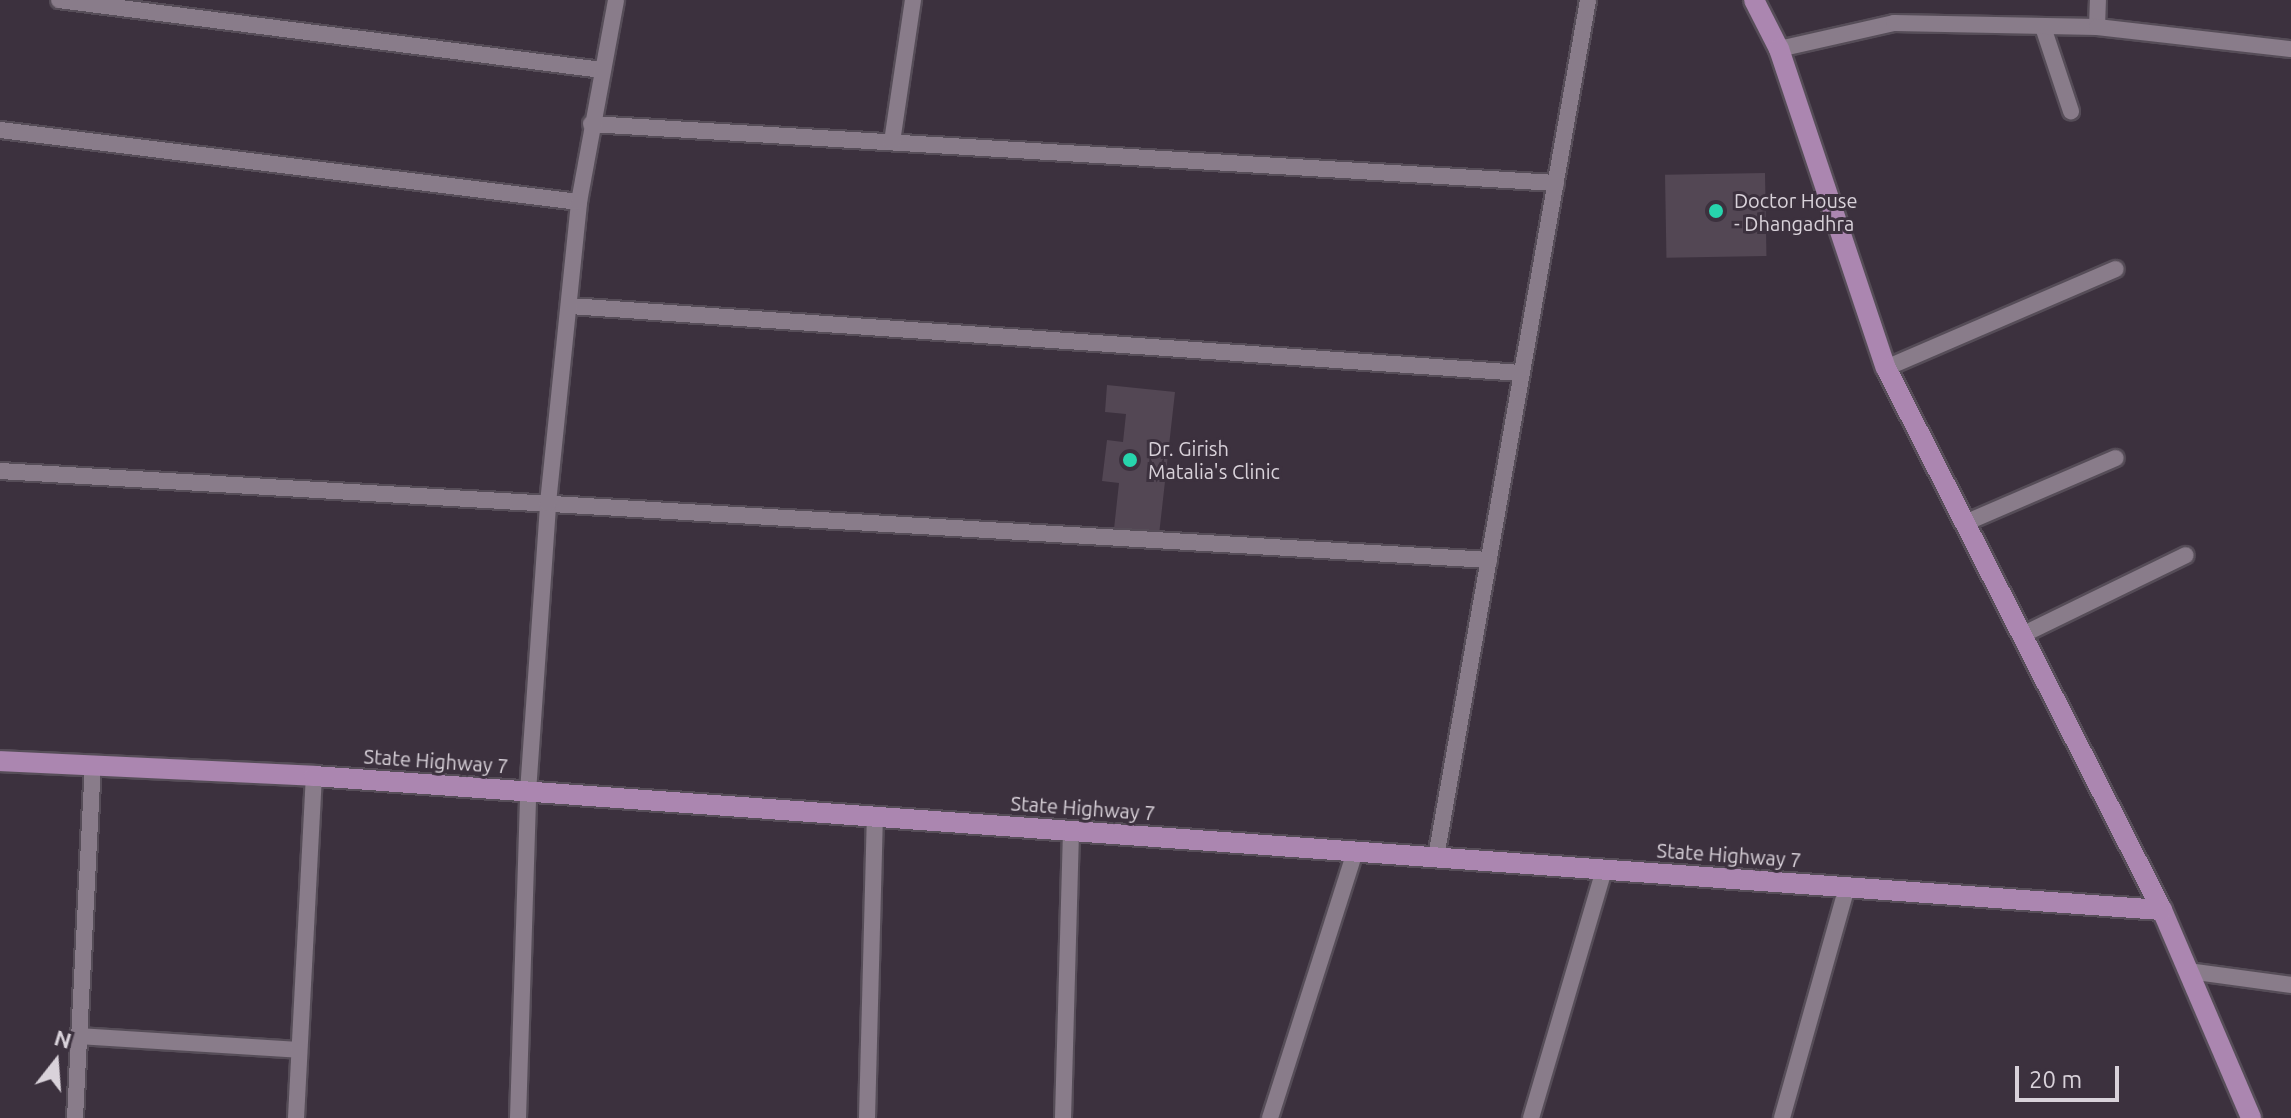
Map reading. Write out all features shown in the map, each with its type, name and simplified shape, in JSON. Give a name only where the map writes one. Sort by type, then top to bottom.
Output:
[{"type":"main road","points":[[1754,0],[1779,49],[1886,368],[2162,910],[2247,1115]]},
{"type":"main road","name":"State Highway 7","points":[[0,761],[314,776],[2162,910]]},
{"type":"street","points":[[59,0],[602,70]]},
{"type":"street","points":[[518,1118],[528,792],[548,503],[579,202],[616,0]]},
{"type":"street","points":[[892,142],[913,0]]},
{"type":"street","points":[[1436,857],[1588,0]]},
{"type":"street","points":[[2097,27],[2098,0]]},
{"type":"street","points":[[1779,49],[1894,23],[2097,27],[2291,49]]},
{"type":"street","points":[[2043,27],[2071,111]]},
{"type":"street","points":[[591,124],[1556,183]]},
{"type":"street","points":[[0,130],[579,202]]},
{"type":"street","points":[[1886,368],[2116,269]]},
{"type":"street","points":[[570,306],[1522,373]]},
{"type":"street","points":[[1965,523],[2116,458]]},
{"type":"street","points":[[0,471],[1489,560]]},
{"type":"street","points":[[2022,635],[2186,555]]},
{"type":"street","points":[[75,1118],[93,764]]},
{"type":"street","points":[[296,1118],[314,776]]},
{"type":"street","points":[[867,1118],[875,817]]},
{"type":"street","points":[[1063,1118],[1071,831]]},
{"type":"street","points":[[1270,1118],[1355,852]]},
{"type":"street","points":[[1531,1118],[1604,870]]},
{"type":"street","points":[[1782,1118],[1847,887]]},
{"type":"street","points":[[2188,971],[2291,985]]},
{"type":"street","points":[[78,1036],[299,1050]]},
{"type":"building","points":[[1765,173],[1766,256],[1666,258],[1665,175]]},
{"type":"building","points":[[1107,385],[1175,392],[1159,535],[1114,529],[1119,483],[1102,481],[1107,440],[1123,442],[1126,414],[1105,412]]},
{"type":"place","name":"Doctor House - Dhangadhra","points":[[1716,211]]},
{"type":"place","name":"Dr. Girish Matalia's Clinic","points":[[1130,460]]}]
